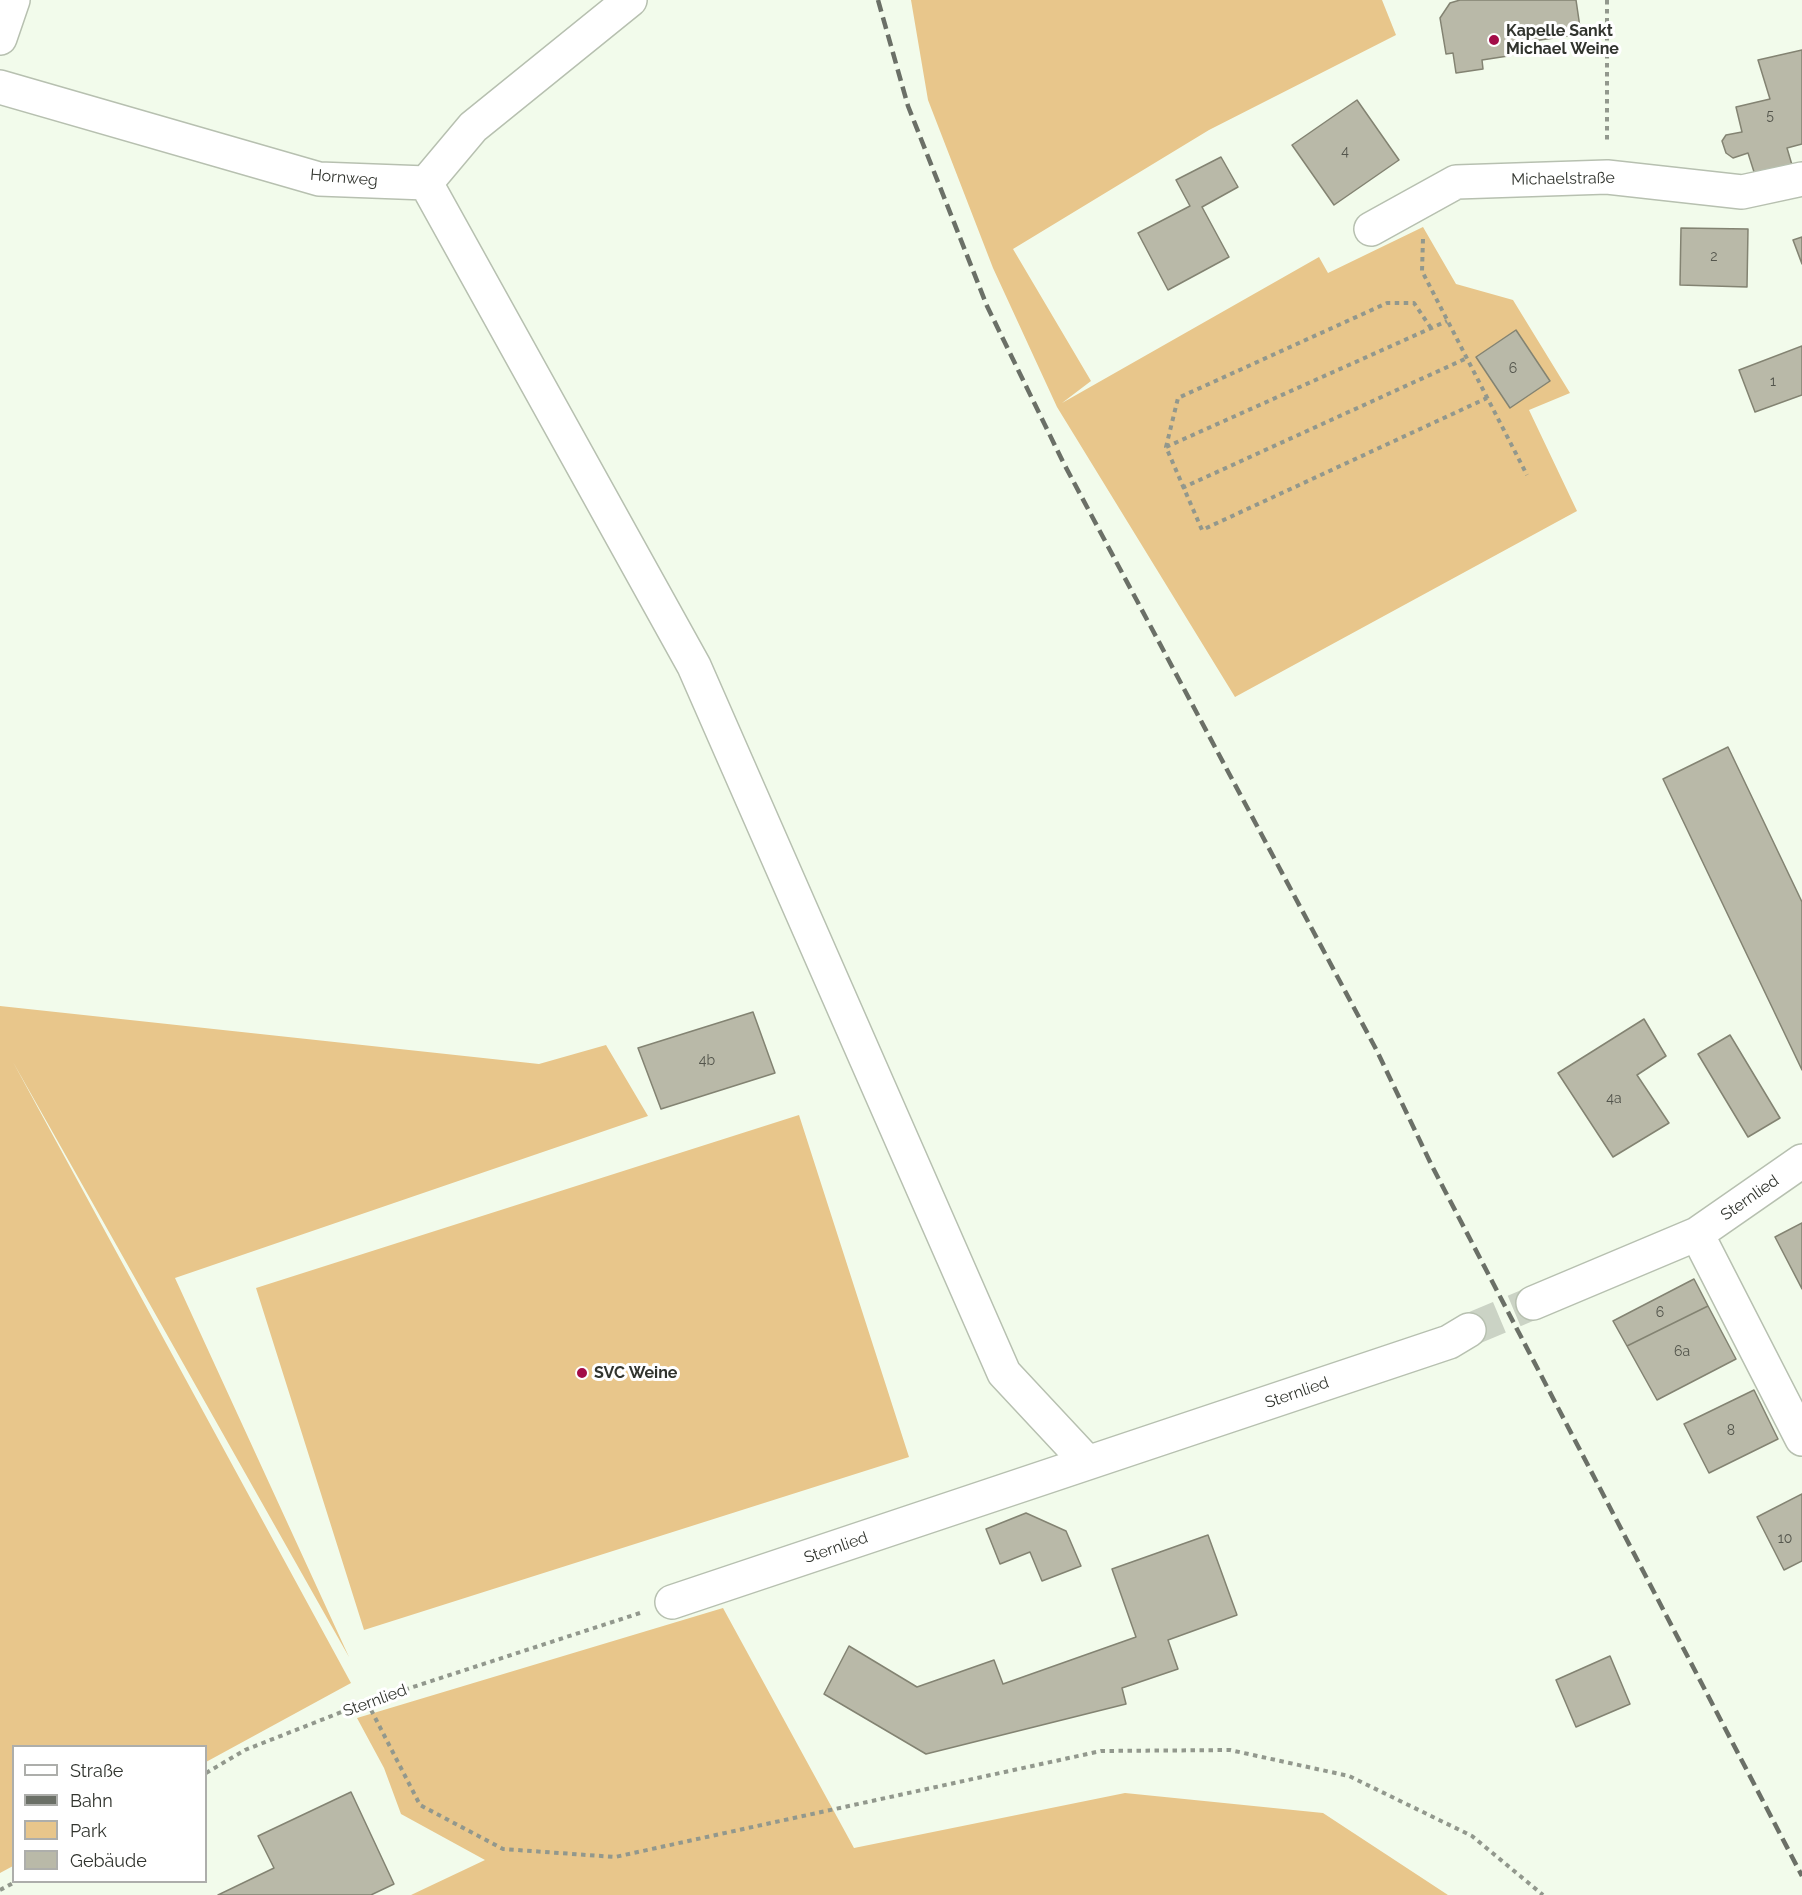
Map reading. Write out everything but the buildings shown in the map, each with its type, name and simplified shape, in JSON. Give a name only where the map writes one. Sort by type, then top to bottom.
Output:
[{"type":"street","points":[[0,38],[13,0]]},
{"type":"street","points":[[630,0],[472,127],[426,183],[694,666],[1004,1373],[1087,1462]]},
{"type":"street","name":"Hornweg","points":[[0,87],[319,179],[426,183]]},
{"type":"street","name":"Michaelstraße","points":[[1371,229],[1456,182],[1607,177],[1742,192],[1802,179]]},
{"type":"street","name":"Sternlied","points":[[1533,1302],[1697,1234],[1802,1161]]},
{"type":"street","points":[[1697,1234],[1802,1439]]},
{"type":"street","name":"Sternlied","points":[[672,1602],[1449,1342],[1469,1330]]},
{"type":"path","points":[[1607,0],[1607,177]]},
{"type":"path","points":[[1429,197],[1426,205],[1422,271],[1527,475]]},
{"type":"path","points":[[1431,328],[1414,303],[1387,303],[1178,398],[1166,447],[1202,530],[1487,398]]},
{"type":"path","points":[[1166,447],[1448,321]]},
{"type":"path","points":[[1182,488],[1467,358]]},
{"type":"path","name":"Sternlied","points":[[207,1772],[245,1750],[367,1702],[672,1602]]},
{"type":"path","points":[[367,1702],[420,1805],[503,1849],[615,1857],[1101,1751],[1230,1750],[1349,1776],[1472,1836],[1543,1895]]},
{"type":"green space","points":[[911,0],[1382,0],[1396,35],[1209,130],[1013,249],[1091,381],[1062,403],[1319,257],[1328,273],[1423,227],[1456,284],[1513,300],[1570,393],[1529,410],[1577,511],[1235,697],[1057,407],[993,268],[928,100]]},
{"type":"green space","points":[[0,1006],[539,1064],[606,1045],[648,1116],[175,1278],[349,1657],[13,1062],[351,1683],[207,1761],[207,1745],[12,1745],[12,1867],[0,1873]]},
{"type":"green space","name":"SVC Weine","points":[[799,1115],[909,1457],[364,1630],[256,1288]]},
{"type":"green space","points":[[723,1608],[854,1848],[1125,1793],[1323,1813],[1448,1895],[411,1895],[485,1860],[401,1814],[384,1768],[357,1718]]},
{"type":"tunnel","points":[[1469,1330],[1533,1303]]},
{"type":"railway","points":[[878,0],[908,106],[987,306],[1063,462],[1377,1051],[1432,1166],[1802,1876]]},
{"type":"place","name":"Kapelle Sankt Michael Weine","points":[[1494,40]]},
{"type":"place","name":"SVC Weine","points":[[582,1373]]}]
